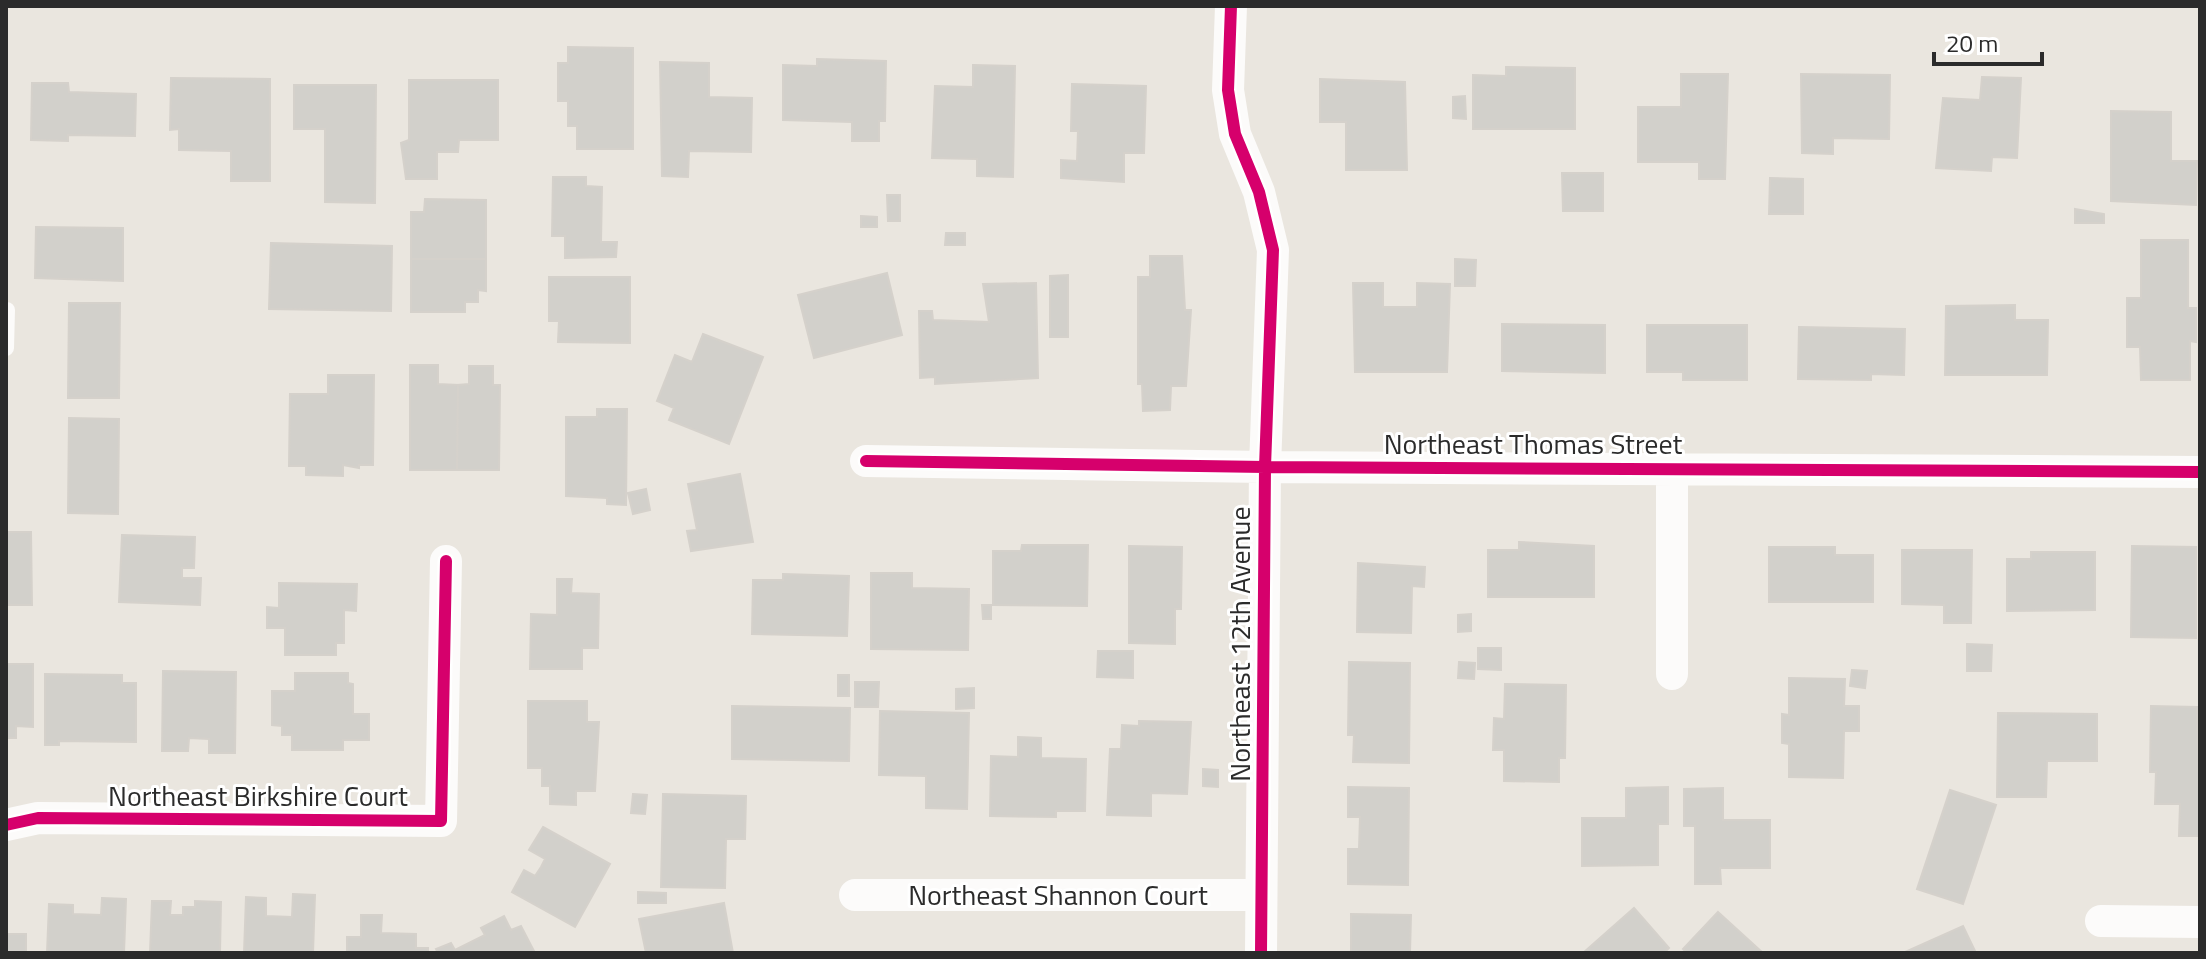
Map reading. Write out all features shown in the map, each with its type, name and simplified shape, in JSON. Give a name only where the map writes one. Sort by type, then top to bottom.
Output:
[{"type":"street","name":"Northeast 12th Avenue","points":[[1231,6],[1228,90],[1235,134],[1259,192],[1273,250],[1265,467],[1261,953]]},
{"type":"street","name":"Northeast Thomas Street","points":[[866,461],[1265,467],[2200,472]]},
{"type":"street","points":[[1672,467],[1672,674]]},
{"type":"street","name":"Northeast Birkshire Court","points":[[6,825],[38,818],[441,821],[446,561]]},
{"type":"street","name":"Northeast Shannon Court","points":[[855,895],[1261,895]]},
{"type":"street","points":[[2101,921],[2200,922]]},
{"type":"lane","points":[[6,348],[7,310]]},
{"type":"building","points":[[568,47],[633,48],[633,149],[577,149],[577,126],[568,126],[568,101],[558,101],[558,63],[568,63]]},
{"type":"building","points":[[817,59],[886,61],[885,121],[879,121],[879,141],[852,141],[852,122],[783,120],[783,65],[817,66]]},
{"type":"building","points":[[660,62],[709,63],[709,97],[752,98],[751,152],[689,151],[688,177],[662,176]]},
{"type":"building","points":[[973,65],[1015,66],[1013,177],[977,176],[977,159],[932,158],[935,86],[973,87]]},
{"type":"building","points":[[1506,67],[1575,68],[1575,129],[1473,129],[1473,75],[1506,76]]},
{"type":"building","points":[[1681,74],[1728,74],[1725,179],[1699,179],[1699,162],[1638,162],[1638,107],[1681,107]]},
{"type":"building","points":[[1801,74],[1890,75],[1889,139],[1833,138],[1833,154],[1802,153]]},
{"type":"building","points":[[1982,77],[2021,78],[2017,158],[1992,157],[1991,171],[1936,168],[1943,98],[1980,100]]},
{"type":"building","points":[[171,78],[270,79],[270,181],[231,181],[231,151],[179,150],[179,129],[170,130]]},
{"type":"building","points":[[1320,79],[1405,82],[1407,170],[1346,170],[1346,122],[1320,122]]},
{"type":"building","points":[[409,80],[498,80],[498,140],[459,140],[458,152],[437,152],[437,179],[406,179],[401,143],[409,140]]},
{"type":"building","points":[[32,83],[68,83],[69,92],[136,94],[135,136],[68,135],[68,141],[31,140]]},
{"type":"building","points":[[1072,84],[1146,86],[1144,153],[1124,153],[1124,182],[1061,178],[1061,160],[1077,161],[1078,131],[1071,131]]},
{"type":"building","points":[[294,85],[376,85],[375,203],[325,202],[325,129],[294,129]]},
{"type":"building","points":[[1465,96],[1466,119],[1453,118],[1453,97]]},
{"type":"building","points":[[2111,111],[2171,112],[2171,161],[2197,161],[2196,205],[2111,201]]},
{"type":"building","points":[[1562,173],[1603,173],[1603,211],[1563,211]]},
{"type":"building","points":[[553,177],[586,177],[586,186],[602,187],[601,242],[617,242],[616,257],[565,258],[565,236],[552,236]]},
{"type":"building","points":[[1770,178],[1803,179],[1803,214],[1769,214]]},
{"type":"building","points":[[887,195],[900,195],[900,221],[888,221]]},
{"type":"building","points":[[425,199],[486,200],[486,259],[411,259],[411,212],[424,212]]},
{"type":"building","points":[[2075,209],[2104,214],[2104,223],[2075,223]]},
{"type":"building","points":[[861,216],[877,217],[877,227],[861,227]]},
{"type":"building","points":[[36,227],[123,228],[123,281],[35,278]]},
{"type":"building","points":[[946,233],[965,233],[965,245],[945,245]]},
{"type":"building","points":[[2141,240],[2188,240],[2188,308],[2196,308],[2196,342],[2190,341],[2190,380],[2141,380],[2140,347],[2127,347],[2127,298],[2141,298]]},
{"type":"building","points":[[271,243],[392,246],[391,311],[269,309]]},
{"type":"building","points":[[1150,256],[1182,256],[1185,310],[1191,310],[1186,386],[1171,386],[1170,410],[1143,411],[1142,384],[1138,384],[1138,277],[1150,277]]},
{"type":"building","points":[[411,259],[486,259],[486,291],[478,290],[478,302],[465,302],[465,312],[411,312]]},
{"type":"building","points":[[1455,259],[1476,260],[1475,286],[1455,286]]},
{"type":"building","points":[[887,273],[902,335],[814,358],[798,295]]},
{"type":"building","points":[[1068,275],[1068,337],[1050,337],[1050,276]]},
{"type":"building","points":[[549,277],[630,277],[630,343],[558,342],[559,321],[549,321]]},
{"type":"building","points":[[1036,283],[1038,378],[935,384],[935,377],[920,378],[919,311],[932,311],[933,320],[989,322],[983,284]]},
{"type":"building","points":[[1353,283],[1383,283],[1383,307],[1417,307],[1417,283],[1450,284],[1447,372],[1355,372]]},
{"type":"building","points":[[69,303],[120,303],[119,398],[68,398]]},
{"type":"building","points":[[2015,305],[2015,320],[2048,320],[2047,375],[1945,375],[1946,306]]},
{"type":"building","points":[[1502,324],[1605,325],[1605,373],[1502,371]]},
{"type":"building","points":[[1647,325],[1747,325],[1747,380],[1683,380],[1683,372],[1647,372]]},
{"type":"building","points":[[1799,327],[1905,329],[1904,375],[1871,374],[1871,380],[1798,379]]},
{"type":"building","points":[[703,334],[763,357],[729,444],[669,420],[674,408],[657,401],[675,355],[692,362]]},
{"type":"building","points":[[410,365],[438,365],[438,384],[458,385],[457,470],[410,470]]},
{"type":"building","points":[[469,366],[493,366],[493,385],[500,385],[499,470],[457,470],[458,385],[469,384]]},
{"type":"building","points":[[328,375],[374,375],[373,465],[359,465],[359,468],[343,465],[343,476],[306,475],[306,466],[289,466],[290,394],[328,394]]},
{"type":"building","points":[[597,409],[627,409],[626,505],[607,504],[607,498],[566,496],[566,417],[597,417]]},
{"type":"building","points":[[69,418],[119,419],[118,514],[68,513]]},
{"type":"building","points":[[740,474],[753,542],[691,551],[687,531],[697,530],[688,484]]},
{"type":"building","points":[[646,489],[650,510],[633,514],[628,493]]},
{"type":"building","points":[[6,532],[31,532],[32,605],[6,605]]},
{"type":"building","points":[[122,535],[195,537],[194,568],[182,568],[182,578],[201,578],[200,605],[119,602]]},
{"type":"building","points":[[1519,542],[1594,546],[1594,597],[1488,597],[1488,550],[1519,550]]},
{"type":"building","points":[[1022,545],[1088,545],[1087,606],[993,605],[993,551],[1021,551]]},
{"type":"building","points":[[1129,546],[1182,547],[1181,609],[1175,609],[1175,644],[1129,643]]},
{"type":"building","points":[[2132,546],[2196,547],[2196,638],[2131,637]]},
{"type":"building","points":[[1769,547],[1835,547],[1835,555],[1873,555],[1873,602],[1769,602]]},
{"type":"building","points":[[1902,550],[1972,550],[1971,623],[1944,623],[1944,605],[1902,604]]},
{"type":"building","points":[[2031,552],[2095,552],[2095,610],[2007,611],[2007,559],[2031,559]]},
{"type":"building","points":[[1358,563],[1425,567],[1424,587],[1412,586],[1411,633],[1357,632]]},
{"type":"building","points":[[871,573],[912,573],[912,588],[969,589],[968,650],[871,649]]},
{"type":"building","points":[[783,574],[849,576],[847,636],[752,634],[753,580],[783,580]]},
{"type":"building","points":[[557,579],[572,579],[571,593],[599,594],[598,648],[582,648],[582,669],[530,669],[531,614],[557,615]]},
{"type":"building","points":[[279,583],[357,584],[356,611],[344,610],[344,643],[336,643],[336,655],[285,655],[285,628],[267,628],[267,607],[279,608]]},
{"type":"building","points":[[982,605],[991,605],[991,619],[983,619]]},
{"type":"building","points":[[1471,614],[1471,631],[1458,632],[1458,615]]},
{"type":"building","points":[[1967,644],[1992,645],[1991,671],[1967,671]]},
{"type":"building","points":[[1478,648],[1501,648],[1501,670],[1478,669]]},
{"type":"building","points":[[1098,651],[1133,651],[1133,678],[1097,677]]},
{"type":"building","points":[[1349,662],[1410,663],[1409,763],[1353,762],[1354,735],[1348,735]]},
{"type":"building","points":[[1459,662],[1475,663],[1474,679],[1458,678]]},
{"type":"building","points":[[6,664],[33,664],[33,727],[16,726],[16,738],[6,738]]},
{"type":"building","points":[[1852,670],[1867,671],[1865,688],[1850,686]]},
{"type":"building","points":[[163,671],[236,672],[235,753],[209,753],[209,739],[189,738],[188,751],[162,751]]},
{"type":"building","points":[[295,673],[348,673],[348,683],[353,684],[353,714],[369,714],[369,740],[343,740],[343,750],[292,750],[292,735],[282,735],[282,726],[272,725],[272,691],[295,691]]},
{"type":"building","points":[[45,674],[122,675],[122,683],[136,683],[136,742],[59,741],[59,745],[45,745]]},
{"type":"building","points":[[838,675],[849,675],[849,696],[838,696]]},
{"type":"building","points":[[1789,678],[1845,679],[1844,706],[1859,706],[1859,731],[1844,731],[1843,778],[1789,777],[1789,744],[1782,743],[1782,714],[1789,715]]},
{"type":"building","points":[[855,682],[879,682],[878,707],[855,707]]},
{"type":"building","points":[[1505,684],[1566,685],[1565,758],[1559,758],[1559,782],[1504,781],[1504,750],[1493,750],[1494,718],[1504,719]]},
{"type":"building","points":[[974,688],[974,708],[956,709],[956,689]]},
{"type":"building","points":[[528,701],[587,701],[587,722],[599,722],[595,791],[576,791],[576,805],[550,804],[550,786],[542,786],[542,768],[528,768]]},
{"type":"building","points":[[732,706],[850,708],[849,761],[732,759]]},
{"type":"building","points":[[2151,706],[2197,707],[2200,836],[2179,836],[2180,804],[2155,804],[2156,772],[2150,772]]},
{"type":"building","points":[[880,711],[969,713],[967,809],[926,808],[926,776],[879,775]]},
{"type":"building","points":[[1998,713],[2097,714],[2097,761],[2047,761],[2046,797],[1997,797]]},
{"type":"building","points":[[1139,721],[1191,722],[1187,794],[1151,793],[1151,816],[1107,815],[1110,749],[1121,749],[1122,725],[1139,726]]},
{"type":"building","points":[[1018,737],[1041,738],[1041,758],[1086,759],[1085,811],[1056,811],[1056,817],[990,816],[991,756],[1018,757]]},
{"type":"building","points":[[1203,769],[1218,770],[1218,787],[1203,786]]},
{"type":"building","points":[[1348,787],[1409,788],[1408,885],[1348,884],[1348,849],[1359,849],[1360,817],[1348,817]]},
{"type":"building","points":[[1668,787],[1668,824],[1658,824],[1658,865],[1582,866],[1582,818],[1626,818],[1626,788]]},
{"type":"building","points":[[1723,788],[1723,820],[1770,820],[1770,868],[1720,868],[1721,884],[1695,884],[1695,826],[1684,826],[1684,789]]},
{"type":"building","points":[[1950,790],[1996,805],[1963,904],[1917,889]]},
{"type":"building","points":[[633,794],[647,795],[645,814],[631,813]]},
{"type":"building","points":[[663,794],[746,796],[745,839],[726,839],[725,888],[661,887]]},
{"type":"building","points":[[543,827],[610,864],[575,927],[512,892],[524,870],[535,876],[545,859],[529,850]]},
{"type":"building","points":[[638,892],[666,893],[666,903],[638,903]]},
{"type":"building","points":[[293,894],[315,895],[313,953],[244,953],[246,897],[266,898],[266,916],[292,917]]},
{"type":"building","points":[[102,898],[126,899],[124,953],[47,953],[49,904],[73,905],[73,914],[101,915]]},
{"type":"building","points":[[152,901],[171,901],[170,915],[183,915],[183,907],[195,907],[195,901],[221,902],[220,953],[150,953]]},
{"type":"building","points":[[724,903],[733,953],[646,953],[639,919]]},
{"type":"building","points":[[1634,908],[1669,948],[1664,953],[1583,953]]},
{"type":"building","points":[[1718,912],[1763,953],[1687,953],[1683,949]]},
{"type":"building","points":[[1351,914],[1411,915],[1410,953],[1351,953]]},
{"type":"building","points":[[361,915],[382,915],[381,933],[416,934],[416,948],[428,948],[428,953],[347,953],[347,937],[361,937]]},
{"type":"building","points":[[504,916],[511,930],[521,926],[535,953],[438,953],[436,949],[451,943],[455,950],[485,935],[481,928]]},
{"type":"building","points":[[1963,926],[1976,953],[1903,953]]},
{"type":"building","points":[[6,934],[26,934],[26,953],[6,953]]},
{"type":"cycle path","points":[[1231,6],[1228,90],[1235,134],[1259,192],[1273,250],[1265,467],[1261,953]]},
{"type":"cycle path","points":[[866,461],[1265,467],[2200,472]]},
{"type":"cycle path","points":[[6,825],[38,818],[441,821],[446,561]]}]
